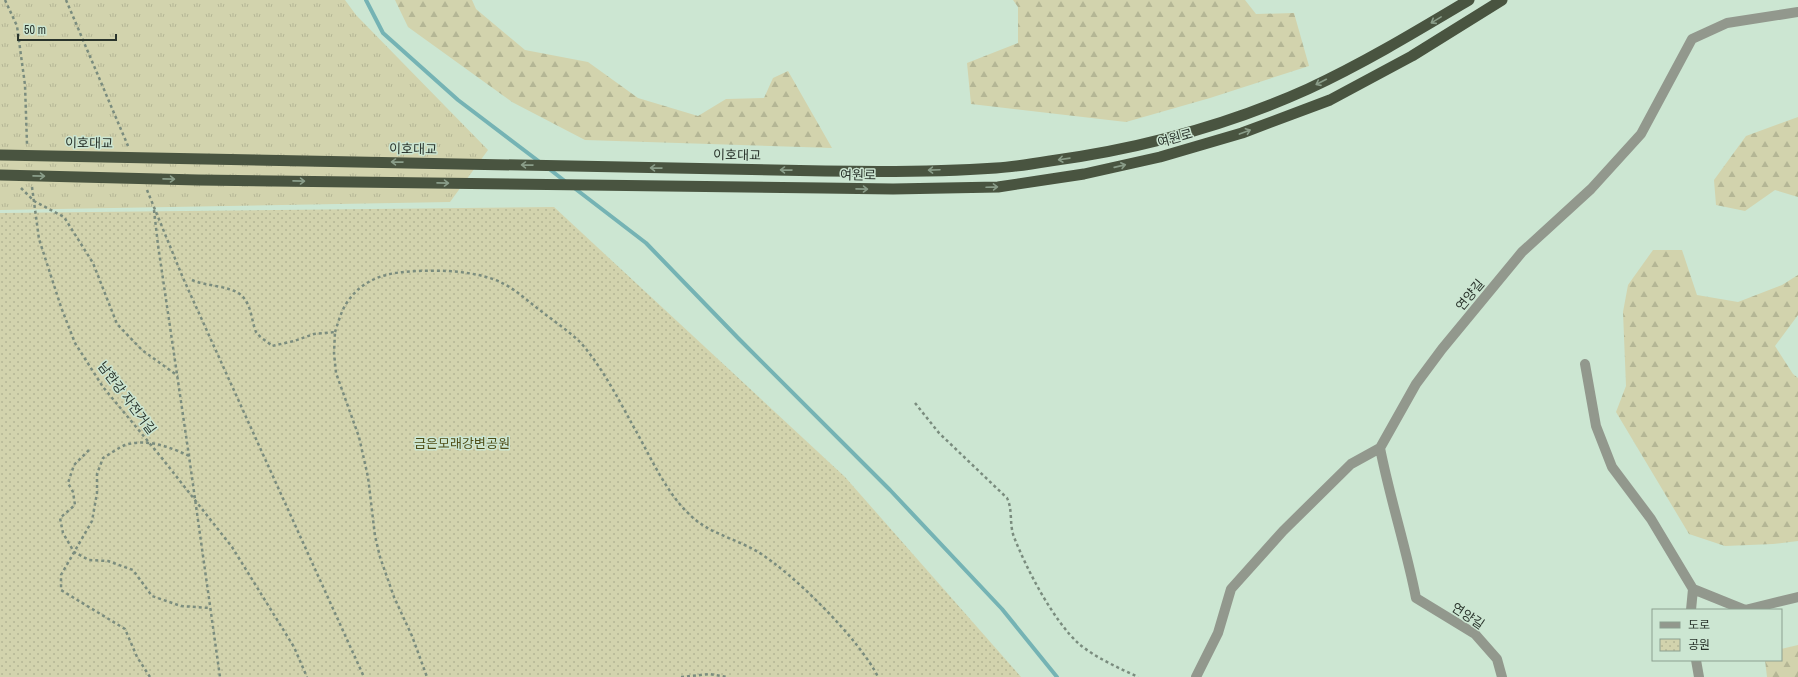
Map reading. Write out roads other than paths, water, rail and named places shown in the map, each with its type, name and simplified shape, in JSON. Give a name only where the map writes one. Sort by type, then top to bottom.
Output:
[{"type":"highway","name":"여원로","points":[[826,171],[894,172],[997,168],[1082,157],[1158,142],[1245,114],[1308,89],[1404,39],[1469,0]]},
{"type":"highway","name":"여원로","points":[[0,175],[198,180],[894,189],[998,186],[1084,174],[1160,157],[1242,133],[1330,100],[1412,56],[1502,0]]},
{"type":"highway","name":"이호대교","points":[[0,155],[826,171]]},
{"type":"street","name":"연양길","points":[[1502,677],[1497,658],[1475,634],[1416,598],[1407,553],[1380,448],[1416,384],[1442,349],[1512,264],[1522,252],[1591,189],[1641,134],[1692,39],[1727,23],[1798,12]]},
{"type":"street","points":[[1585,364],[1596,426],[1612,467],[1651,519],[1693,589],[1691,609]]},
{"type":"street","points":[[1196,677],[1218,633],[1231,589],[1283,530],[1351,464],[1380,448]]},
{"type":"street","points":[[1693,589],[1743,609]]},
{"type":"street","points":[[1749,609],[1798,597]]},
{"type":"street","points":[[1696,661],[1699,677]]},
{"type":"waterway","points":[[366,0],[383,33],[458,100],[541,163]]},
{"type":"waterway","points":[[548,168],[566,182]]},
{"type":"waterway","points":[[573,187],[646,243],[739,339],[890,490],[1002,609],[1057,677]]},
{"type":"park label","name":"금은모래강변공원","points":[[462,443]]}]
